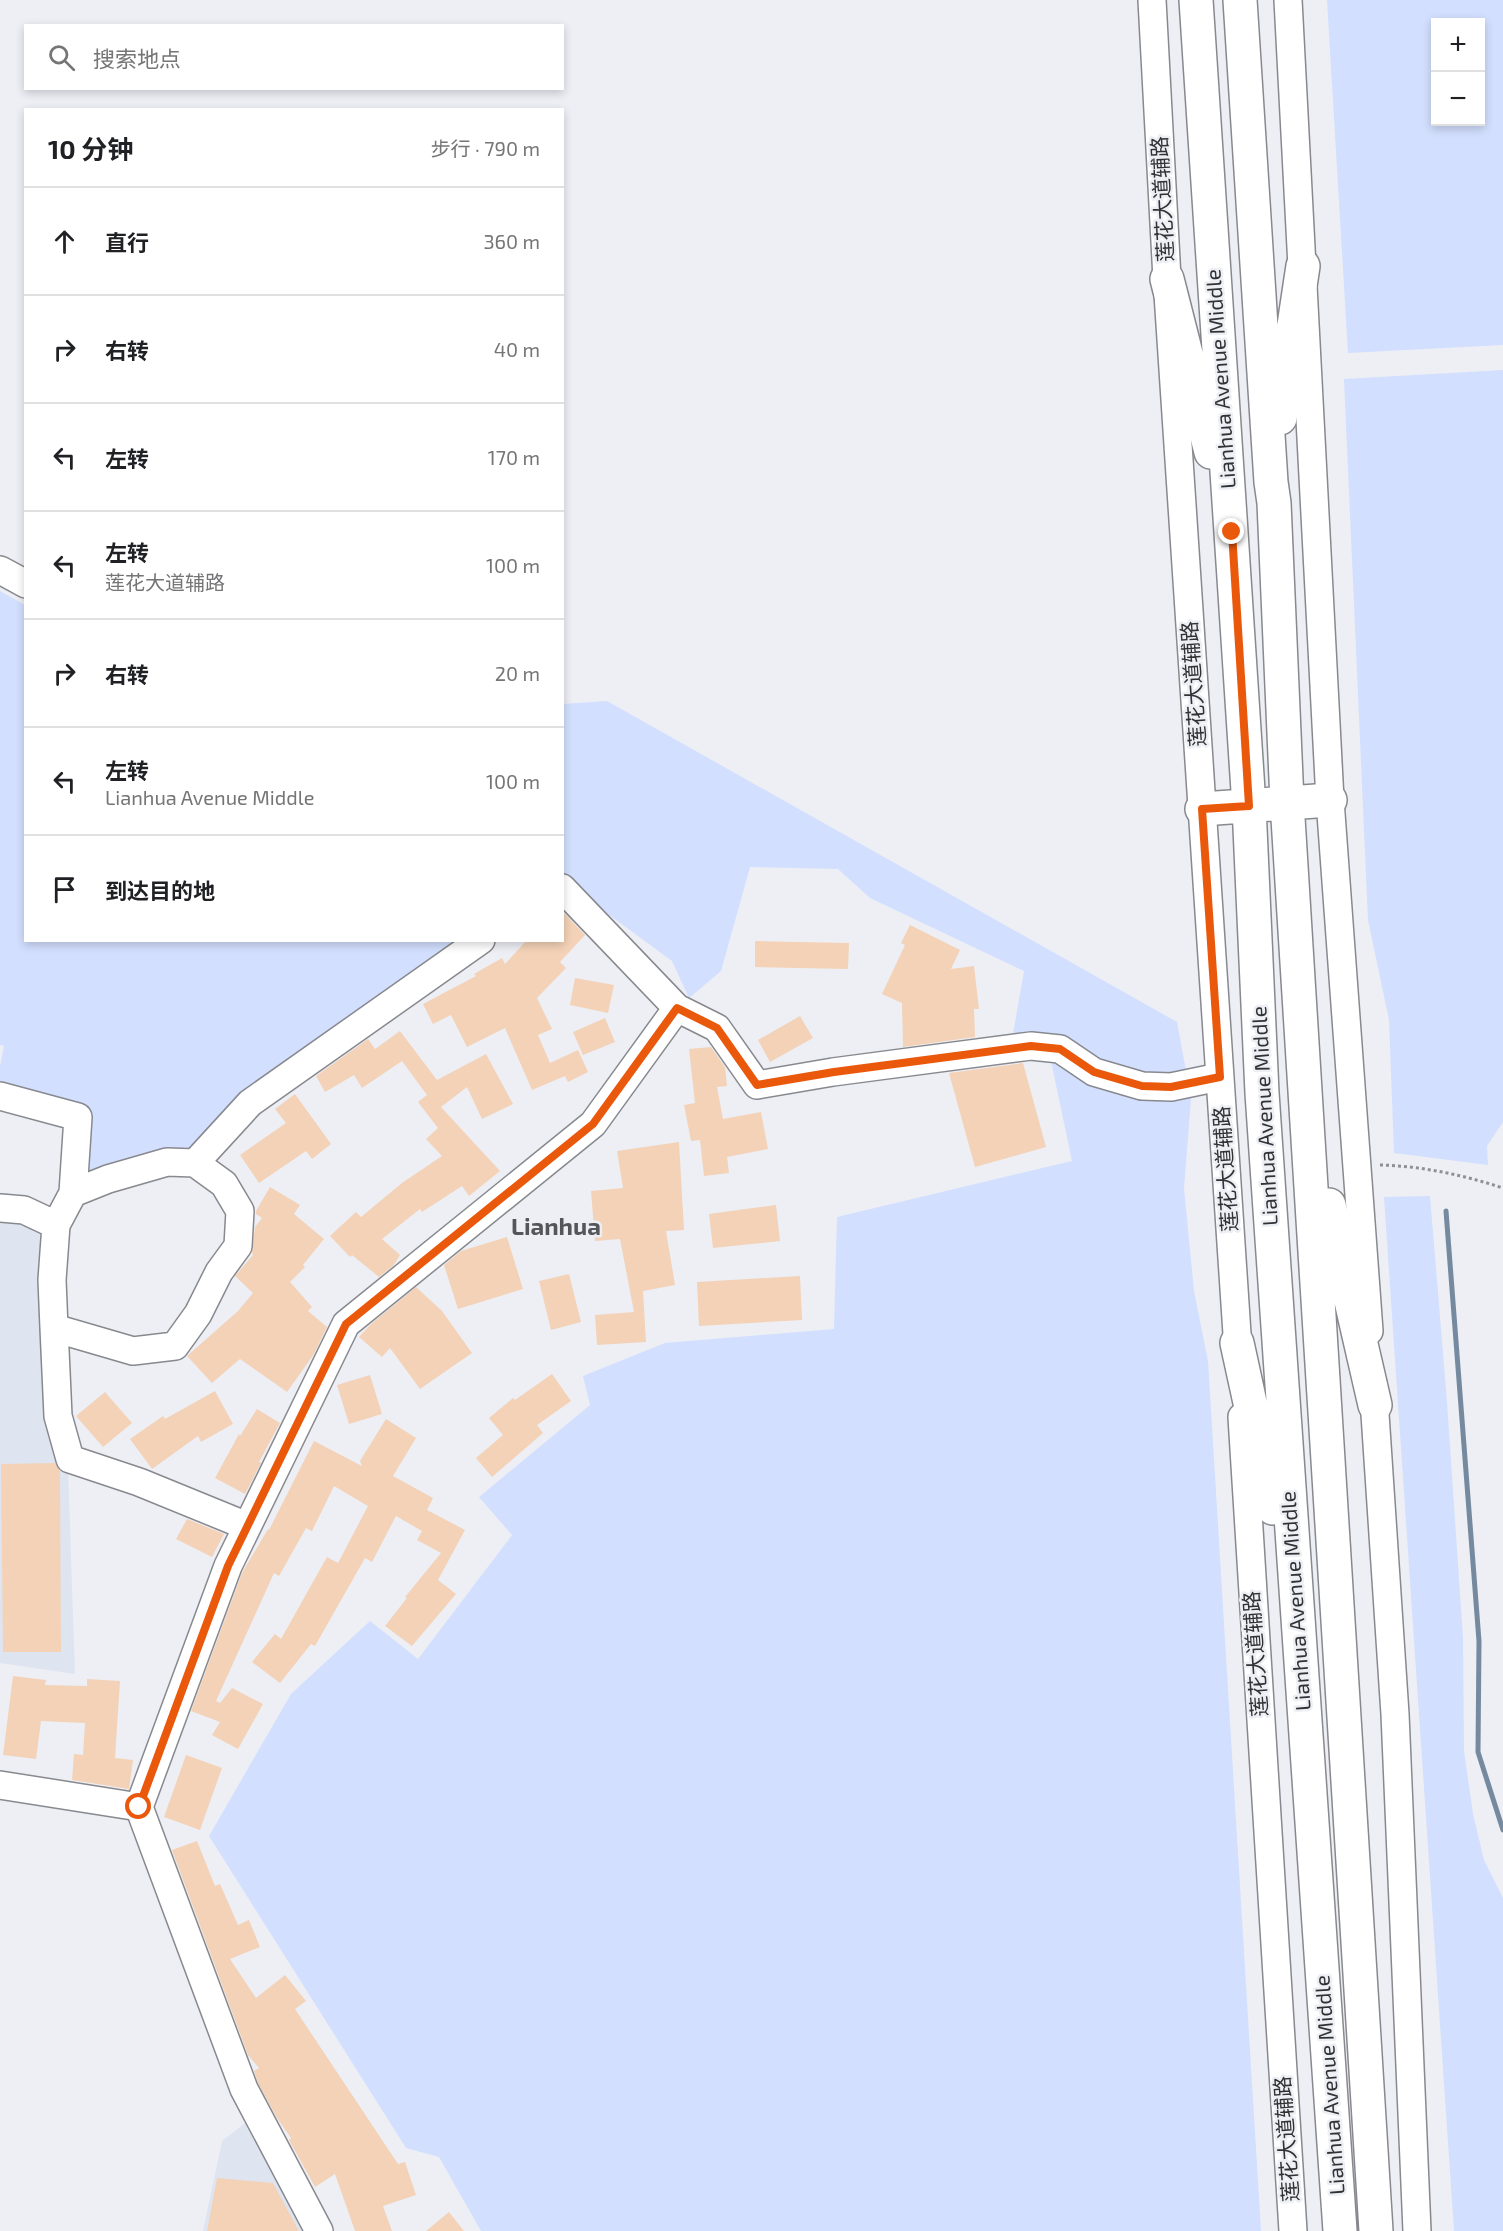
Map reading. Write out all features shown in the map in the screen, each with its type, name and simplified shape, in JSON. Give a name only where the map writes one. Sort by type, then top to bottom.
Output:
[{"type":"main road","name":"Lianhua Avenue Middle","points":[[1196,0],[1249,806],[1262,1093],[1340,2231]]},
{"type":"main road","name":"Lianhua Avenue Middle","points":[[1240,0],[1272,493],[1287,802],[1376,2231]]},
{"type":"main road","points":[[1167,279],[1231,519],[1272,493],[1303,266]]},
{"type":"main road","points":[[1202,809],[1330,800]]},
{"type":"main road","points":[[1262,1093],[1306,1102],[1375,1405]]},
{"type":"main road","points":[[1237,1343],[1297,1620]]},
{"type":"street","name":"莲花大道辅路","points":[[1152,0],[1167,279],[1293,2231]]},
{"type":"street","points":[[1288,0],[1330,800],[1375,1405],[1395,1726],[1417,2231]]},
{"type":"street","points":[[0,570],[24,583]]},
{"type":"street","points":[[564,890],[677,1008],[717,1028],[757,1085],[834,1072],[1031,1046],[1060,1049],[1094,1072],[1142,1086],[1171,1087],[1220,1077]]},
{"type":"street","points":[[195,1163],[250,1103],[478,942]]},
{"type":"street","points":[[319,2231],[244,2089],[139,1807],[228,1566],[346,1324],[593,1124],[677,1008]]},
{"type":"street","points":[[0,1096],[78,1117],[73,1193],[56,1225],[51,1280],[58,1416],[70,1459],[139,1482],[237,1522]]},
{"type":"street","points":[[54,1328],[133,1351],[175,1346],[198,1314],[219,1272],[238,1246],[240,1211],[224,1184],[195,1163],[167,1162],[108,1179],[73,1193]]},
{"type":"street","points":[[0,1209],[24,1210],[56,1225]]},
{"type":"street","points":[[0,1785],[139,1807]]},
{"type":"path","points":[[1357,1165],[1406,1166],[1470,1178],[1503,1188]]},
{"type":"shaded area","points":[[1327,0],[1503,0],[1503,345],[1348,353]]},
{"type":"shaded area","points":[[1503,370],[1503,1122],[1487,1146],[1488,1165],[1394,1153],[1389,1020],[1368,920],[1344,379]]},
{"type":"shaded area","points":[[0,591],[24,604],[24,942],[467,942],[190,1154],[137,1156],[85,1174],[86,1111],[0,1084],[0,1066],[4,1046],[0,1045]]},
{"type":"shaded area","points":[[607,701],[1177,1022],[1191,1098],[1184,1188],[1194,1291],[1208,1361],[1261,2231],[481,2231],[439,2157],[406,2148],[209,1836],[291,1694],[370,1621],[418,1659],[512,1535],[479,1497],[590,1405],[583,1376],[665,1343],[834,1329],[837,1217],[1072,1161],[1046,1037],[1013,1034],[1024,971],[870,898],[838,869],[750,867],[721,971],[689,998],[672,961],[564,882],[564,704]]},
{"type":"shaded area","points":[[1430,1196],[1463,1638],[1464,1751],[1473,1814],[1484,1860],[1503,1898],[1503,2231],[1454,2231],[1384,1197]]},
{"type":"shaded area","points":[[0,1220],[45,1230],[68,1467],[75,1674],[0,1663]]},
{"type":"shaded area","points":[[249,2120],[306,2231],[203,2231],[222,2141]]},
{"type":"building","points":[[564,913],[585,935],[560,962],[566,968],[537,998],[552,1029],[538,1035],[550,1063],[578,1050],[588,1072],[568,1082],[565,1076],[532,1090],[505,1028],[467,1047],[451,1015],[433,1024],[423,1004],[476,976],[474,974],[502,958],[505,964],[525,942],[564,942]]},
{"type":"building","points":[[910,925],[960,950],[951,969],[974,966],[979,1009],[974,1009],[975,1037],[903,1047],[902,1003],[882,994],[905,945],[901,943]]},
{"type":"building","points":[[755,941],[849,943],[848,969],[755,967]]},
{"type":"building","points":[[575,978],[614,985],[608,1013],[570,1005]]},
{"type":"building","points":[[800,1016],[813,1038],[770,1062],[758,1040]]},
{"type":"building","points":[[605,1018],[615,1042],[583,1055],[573,1032]]},
{"type":"building","points":[[400,1031],[437,1080],[486,1054],[513,1104],[482,1119],[467,1087],[441,1107],[500,1171],[469,1196],[462,1186],[422,1212],[420,1209],[382,1239],[400,1255],[393,1266],[379,1277],[352,1255],[350,1257],[330,1236],[356,1212],[361,1217],[402,1183],[442,1156],[426,1139],[438,1128],[418,1102],[427,1095],[402,1061],[362,1088],[354,1075],[325,1092],[316,1076],[368,1039],[375,1049]]},
{"type":"building","points":[[711,1047],[725,1067],[727,1086],[717,1087],[723,1119],[761,1112],[768,1149],[727,1157],[729,1173],[704,1176],[700,1140],[691,1141],[684,1105],[695,1103],[689,1049]]},
{"type":"building","points":[[1023,1063],[1046,1147],[975,1167],[949,1073]]},
{"type":"building","points":[[295,1094],[331,1144],[312,1159],[306,1151],[259,1183],[240,1155],[286,1123],[275,1109]]},
{"type":"building","points":[[679,1142],[684,1230],[666,1231],[675,1285],[643,1291],[646,1342],[597,1345],[595,1315],[634,1312],[620,1239],[595,1241],[591,1191],[623,1188],[617,1151]]},
{"type":"building","points":[[270,1187],[300,1205],[294,1214],[324,1239],[303,1265],[305,1267],[290,1282],[312,1307],[308,1311],[327,1327],[314,1354],[287,1392],[240,1359],[212,1383],[187,1356],[238,1311],[253,1293],[235,1276],[253,1255],[255,1227],[262,1218],[256,1214],[256,1211]]},
{"type":"building","points":[[776,1205],[780,1241],[713,1248],[709,1214]]},
{"type":"building","points":[[507,1237],[523,1289],[458,1309],[444,1265],[461,1251]]},
{"type":"building","points":[[569,1274],[581,1322],[551,1330],[539,1281]]},
{"type":"building","points":[[800,1276],[802,1320],[699,1326],[697,1282]]},
{"type":"building","points":[[416,1287],[442,1311],[472,1353],[420,1389],[390,1348],[382,1357],[359,1337],[371,1324]]},
{"type":"building","points":[[552,1374],[571,1401],[537,1425],[543,1433],[492,1477],[476,1458],[503,1435],[489,1418],[513,1398],[515,1400]]},
{"type":"building","points":[[370,1375],[382,1414],[349,1424],[337,1385]]},
{"type":"building","points":[[215,1391],[233,1424],[201,1442],[198,1436],[152,1469],[130,1439],[163,1416],[165,1419]]},
{"type":"building","points":[[105,1392],[132,1423],[103,1447],[76,1416]]},
{"type":"building","points":[[257,1409],[280,1423],[245,1494],[215,1478],[239,1434],[240,1436]]},
{"type":"building","points":[[386,1419],[416,1438],[393,1476],[433,1498],[427,1510],[465,1530],[438,1580],[456,1594],[412,1646],[385,1626],[441,1553],[417,1540],[422,1531],[396,1516],[372,1562],[365,1558],[315,1646],[311,1644],[280,1683],[252,1662],[275,1634],[281,1639],[327,1557],[338,1563],[368,1506],[334,1486],[312,1531],[306,1528],[279,1576],[274,1573],[216,1701],[220,1703],[232,1688],[263,1704],[238,1749],[212,1735],[220,1722],[191,1711],[242,1573],[269,1530],[314,1441],[362,1466],[360,1461]]},
{"type":"building","points":[[55,1463],[60,1471],[61,1652],[3,1652],[1,1464]]},
{"type":"building","points":[[187,1519],[224,1534],[212,1557],[176,1539]]},
{"type":"building","points":[[13,1676],[46,1680],[45,1685],[87,1686],[87,1679],[120,1681],[115,1758],[133,1760],[129,1789],[72,1780],[74,1754],[83,1755],[85,1723],[41,1721],[36,1759],[3,1755]]},
{"type":"building","points":[[186,1755],[222,1768],[200,1830],[164,1817]]},
{"type":"building","points":[[197,1841],[215,1886],[220,1884],[238,1925],[249,1920],[260,1947],[230,1959],[256,1998],[285,1975],[306,2001],[295,2009],[398,2164],[405,2162],[416,2195],[383,2206],[392,2231],[355,2231],[335,2174],[315,2187],[289,2140],[291,2138],[258,2083],[254,2071],[259,2068],[248,2055],[172,1850]]},
{"type":"building","points":[[217,2178],[273,2183],[299,2231],[207,2231]]},
{"type":"building","points":[[449,2212],[464,2231],[426,2231]]},
{"type":"waterway","points":[[1446,1211],[1479,1641],[1478,1752],[1503,1830]]},
{"type":"district","name":"Lianhua","points":[[556,1227]]},
{"type":"route","points":[[139,1807],[228,1566],[346,1324],[593,1124],[677,1008],[717,1028],[757,1085],[834,1072],[1031,1046],[1060,1049],[1094,1072],[1142,1086],[1171,1087],[1220,1077],[1202,809],[1249,806],[1232,532]]}]
